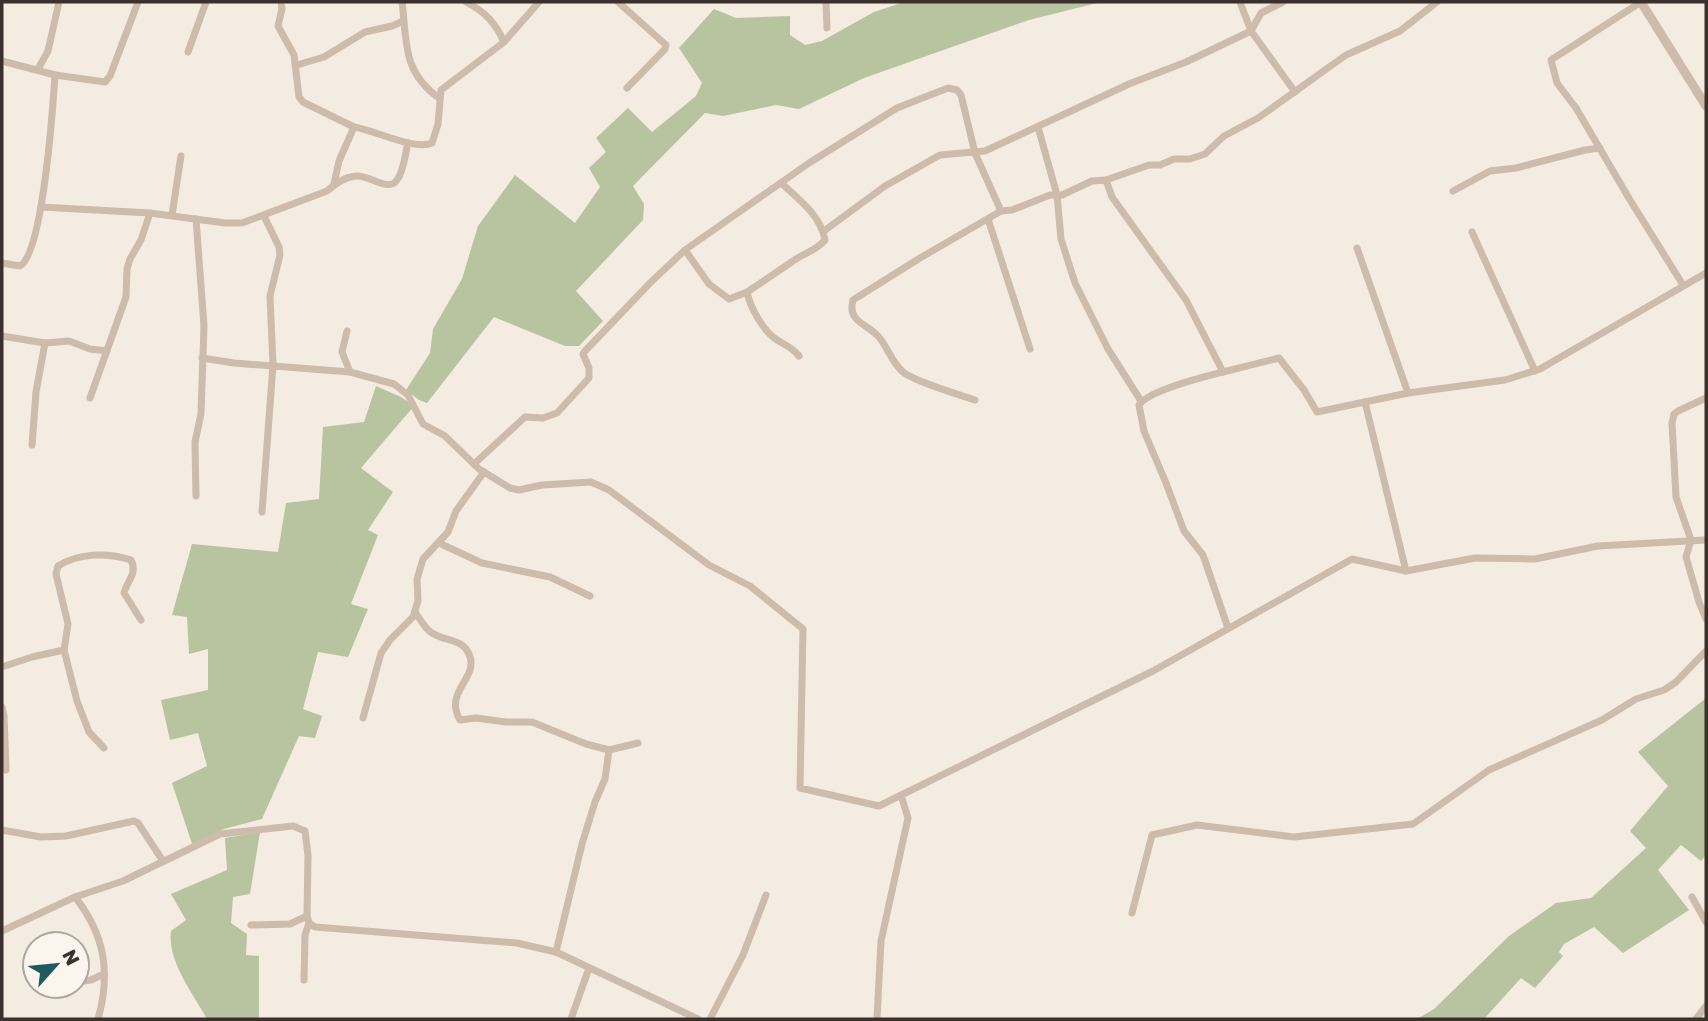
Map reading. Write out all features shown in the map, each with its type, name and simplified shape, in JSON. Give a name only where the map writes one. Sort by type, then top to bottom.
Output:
[{"type":"street","points":[[38,69],[48,51],[60,2]]},
{"type":"street","points":[[2,61],[55,75],[107,81],[138,2]]},
{"type":"street","points":[[187,52],[206,2]]},
{"type":"street","points":[[281,2],[279,30],[294,55],[297,65],[296,89],[303,102],[354,127],[424,145],[432,143],[438,124],[441,90],[504,42],[539,2]]},
{"type":"street","points":[[402,2],[408,58],[424,86],[439,98]]},
{"type":"street","points":[[466,2],[491,19],[504,42]]},
{"type":"street","points":[[618,2],[666,45],[627,88]]},
{"type":"street","points":[[826,2],[827,28]]},
{"type":"street","points":[[1240,2],[1251,31],[1295,92]]},
{"type":"street","points":[[824,231],[885,186],[940,155],[975,153],[1038,127],[1251,31],[1261,13],[1283,2]]},
{"type":"street","points":[[975,400],[905,374],[893,362],[877,335],[856,322],[851,307],[853,300],[1001,211],[1012,211],[1049,195],[1062,195],[1093,181],[1106,180],[1149,165],[1160,165],[1174,159],[1190,159],[1205,154],[1224,136],[1258,118],[1346,55],[1400,31],[1437,2]]},
{"type":"street","points":[[1683,285],[1576,108],[1557,83],[1551,60],[1641,2],[1706,106]]},
{"type":"street","points":[[297,65],[324,57],[370,30],[403,21]]},
{"type":"street","points":[[2,263],[15,266],[24,264],[41,207],[55,75]]},
{"type":"street","points":[[474,464],[525,416],[543,418],[561,410],[589,379],[589,368],[583,354],[585,351],[641,291],[685,250],[809,163],[897,108],[948,88],[957,90],[961,95],[975,153],[1001,211]]},
{"type":"street","points":[[334,184],[339,161],[354,127]]},
{"type":"street","points":[[1038,127],[1057,195],[1061,239],[1075,283],[1108,349],[1141,401]]},
{"type":"street","points":[[41,207],[172,215],[242,223],[327,191],[334,184],[357,175],[387,185],[396,183],[408,143]]},
{"type":"street","points":[[1453,191],[1490,171],[1516,168],[1600,148]]},
{"type":"street","points":[[172,215],[181,156]]},
{"type":"street","points":[[1106,180],[1112,197],[1186,300],[1223,372]]},
{"type":"street","points":[[685,250],[709,284],[729,299],[747,292],[779,273],[794,260],[820,247],[825,240],[824,231],[804,204],[781,183]]},
{"type":"street","points":[[90,398],[126,296],[127,269],[150,214]]},
{"type":"street","points":[[262,512],[273,365],[270,296],[280,255],[279,247],[264,216]]},
{"type":"street","points":[[196,219],[205,326],[201,414],[195,442],[196,496]]},
{"type":"street","points":[[988,219],[1030,349]]},
{"type":"street","points":[[1472,232],[1535,371]]},
{"type":"street","points":[[1357,247],[1408,393]]},
{"type":"street","points":[[1228,628],[1203,555],[1184,531],[1144,431],[1139,405],[1141,401],[1223,372],[1279,358],[1317,412],[1408,393],[1506,380],[1535,371],[1706,273]]},
{"type":"street","points":[[747,292],[769,333],[789,345],[799,356]]},
{"type":"street","points":[[347,331],[342,352],[350,372]]},
{"type":"street","points":[[2,336],[45,343],[68,341],[90,349],[107,351]]},
{"type":"street","points":[[32,444],[36,392],[45,343]]},
{"type":"street","points":[[202,358],[350,372],[402,388],[413,402],[423,424],[445,436],[474,464],[510,488],[519,490],[542,485],[591,482],[600,485],[709,565],[750,586],[803,629],[800,788],[879,806],[1153,671],[1352,559],[1406,571],[1463,560],[1535,558],[1598,546],[1706,540]]},
{"type":"street","points":[[1706,398],[1678,411],[1672,419],[1676,497],[1691,540],[1687,561],[1706,619]]},
{"type":"street","points":[[1364,402],[1406,571]]},
{"type":"street","points":[[363,718],[381,653],[390,640],[414,617],[419,568],[448,532],[464,500],[484,472]]},
{"type":"street","points":[[439,543],[482,563],[550,577],[590,596]]},
{"type":"street","points":[[104,748],[93,737],[83,720],[64,650],[68,624],[56,573],[58,566],[85,556],[97,555],[131,560],[133,573],[124,593],[141,620]]},
{"type":"street","points":[[415,612],[432,633],[456,641],[470,654],[471,668],[458,691],[455,703],[455,711],[460,720],[476,718],[532,722],[586,744],[609,750],[638,743]]},
{"type":"street","points":[[2,667],[64,650]]},
{"type":"street","points":[[1132,912],[1152,835],[1197,825],[1294,837],[1413,824],[1489,770],[1602,720],[1636,699],[1664,690],[1676,682],[1706,651]]},
{"type":"street","points":[[2,707],[6,770]]},
{"type":"street","points":[[556,952],[586,831],[605,779],[609,750]]},
{"type":"street","points":[[877,1019],[881,941],[908,818],[901,795]]},
{"type":"street","points":[[2,830],[41,836],[66,836],[134,821],[138,822],[163,860]]},
{"type":"street","points":[[2,931],[75,897],[123,881],[220,834],[293,826],[305,831],[308,855],[304,980]]},
{"type":"street","points":[[710,1019],[743,954],[766,895]]},
{"type":"street","points":[[75,897],[94,925],[100,942],[104,974],[98,1019]]},
{"type":"street","points":[[1692,897],[1706,922]]},
{"type":"street","points":[[308,920],[314,927],[517,943],[556,952],[698,1019]]},
{"type":"street","points":[[251,925],[290,924],[308,920]]},
{"type":"street","points":[[571,1019],[589,968]]},
{"type":"street","points":[[91,980],[104,974]]},
{"type":"street","points":[[1696,1019],[1706,1006]]},
{"type":"green space","points":[[904,2],[1101,2],[1029,20],[864,78],[799,109],[776,105],[723,116],[705,113],[633,186],[644,204],[643,220],[576,291],[603,321],[579,346],[565,346],[494,317],[427,403],[406,390],[430,353],[433,329],[462,279],[478,226],[515,175],[575,223],[600,187],[589,168],[606,152],[596,138],[628,108],[652,132],[696,96],[702,83],[679,48],[714,9],[736,18],[790,16],[790,35],[805,45],[822,41],[874,12]]},
{"type":"green space","points":[[376,386],[414,406],[361,468],[393,492],[368,530],[378,535],[351,604],[368,609],[348,657],[318,652],[303,709],[322,716],[315,738],[299,736],[262,819],[224,829],[192,844],[172,783],[207,766],[198,733],[170,740],[161,700],[208,690],[208,649],[189,654],[187,617],[172,615],[192,544],[278,552],[286,503],[319,499],[323,427],[364,422]]},
{"type":"green space","points":[[1706,698],[1706,855],[1701,861],[1681,845],[1658,870],[1689,910],[1623,953],[1594,927],[1564,944],[1559,952],[1563,956],[1535,988],[1521,978],[1484,1019],[1417,1019],[1434,1009],[1509,936],[1556,903],[1591,898],[1646,848],[1630,831],[1668,786],[1638,752]]},
{"type":"green space","points":[[260,832],[250,894],[233,897],[231,923],[247,934],[246,955],[259,956],[259,1019],[207,1019],[173,954],[171,931],[186,920],[171,894],[227,870],[225,838]]}]
